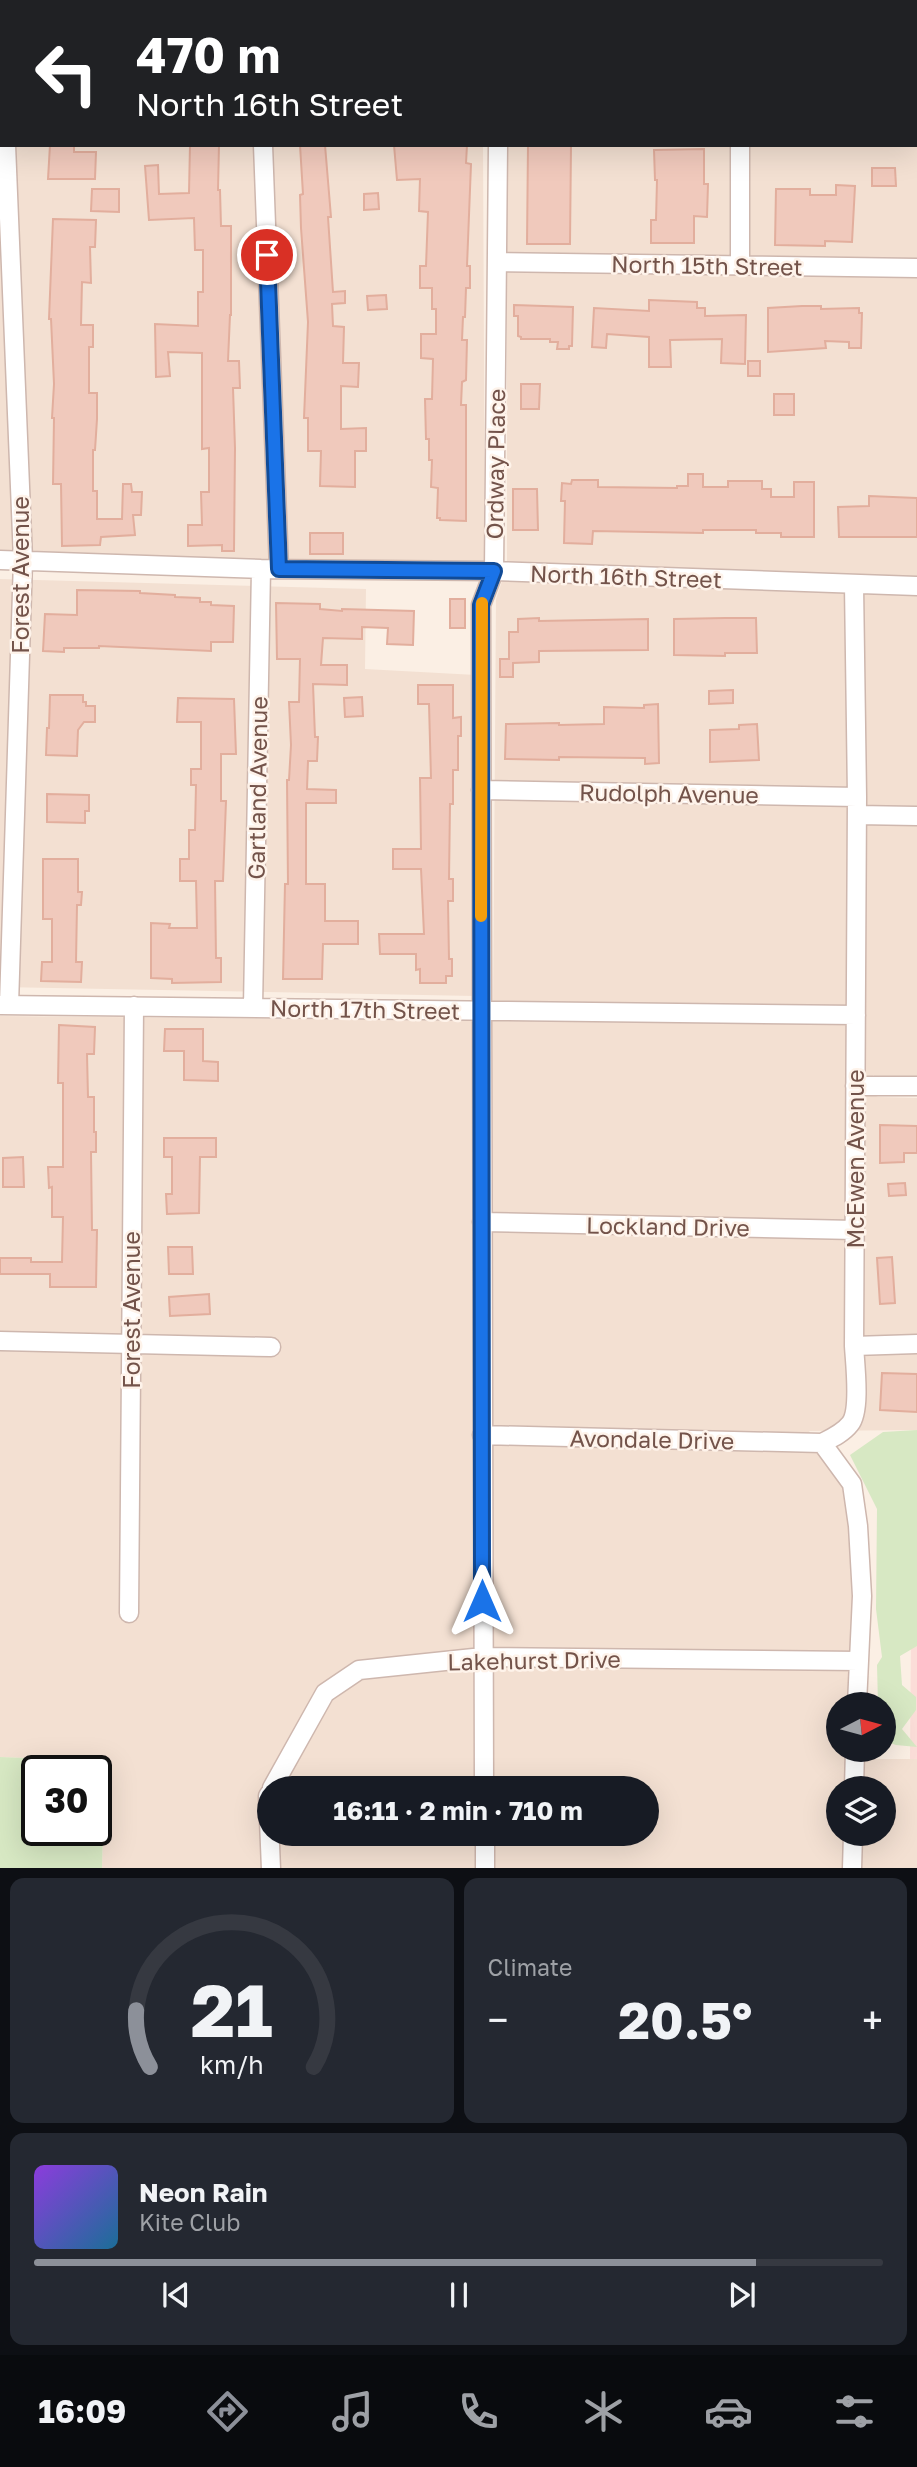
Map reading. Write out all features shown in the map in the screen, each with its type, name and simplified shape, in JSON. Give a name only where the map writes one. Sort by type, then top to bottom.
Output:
[{"type":"street","name":"Forest Avenue","points":[[4,1005],[23,560],[6,147]]},
{"type":"street","name":"Gartland Avenue","points":[[253,1007],[270,569],[263,147]]},
{"type":"street","name":"Ordway Place","points":[[484,1776],[481,605],[494,571],[498,147]]},
{"type":"street","points":[[740,147],[740,266]]},
{"type":"street","name":"North 15th Street","points":[[497,262],[917,268]]},
{"type":"street","name":"North 16th Street","points":[[0,560],[270,569],[494,571],[917,586]]},
{"type":"street","name":"McEwen Avenue","points":[[822,1443],[843,1432],[853,1422],[856,1410],[854,1346],[857,806],[854,585]]},
{"type":"street","name":"Rudolph Avenue","points":[[481,790],[857,806],[917,816]]},
{"type":"street","name":"North 17th Street","points":[[4,1005],[856,1015]]},
{"type":"street","name":"Forest Avenue","points":[[129,1613],[134,1006]]},
{"type":"street","points":[[855,1086],[917,1086]]},
{"type":"street","name":"Lockland Drive","points":[[482,1222],[855,1230]]},
{"type":"street","points":[[0,1341],[271,1347]]},
{"type":"street","points":[[854,1346],[917,1344]]},
{"type":"street","name":"Avondale Drive","points":[[482,1434],[822,1443]]},
{"type":"street","points":[[822,1443],[852,1485],[859,1529],[862,1596],[858,1692]]},
{"type":"street","name":"Lakehurst Drive","points":[[279,1776],[325,1693],[359,1670],[483,1657],[859,1661]]},
{"type":"street","points":[[270,1846],[271,1868]]},
{"type":"street","points":[[485,1846],[485,1868]]},
{"type":"street","points":[[852,1868],[853,1846]]},
{"type":"shaded area","points":[[0,147],[483,147],[485,566],[0,556]]},
{"type":"shaded area","points":[[507,147],[917,147],[917,1078],[877,1078],[873,1075],[870,1093],[878,1097],[917,1098],[917,1430],[809,1431],[844,1486],[857,1591],[852,1692],[826,1692],[826,1762],[848,1762],[847,1776],[826,1776],[826,1846],[846,1846],[845,1868],[102,1868],[103,1846],[112,1846],[112,1755],[0,1757],[0,1016],[493,1021],[496,599],[507,566]]},
{"type":"shaded area","points":[[0,579],[366,589],[365,669],[476,675],[475,996],[0,987]]},
{"type":"shaded area","points":[[917,1635],[917,1759],[910,1759],[911,1637]]},
{"type":"shaded area","points":[[917,1759],[917,1868],[852,1868],[853,1846],[896,1846],[896,1776],[854,1776],[855,1762]]},
{"type":"green space","points":[[917,1430],[917,1646],[900,1656],[902,1685],[916,1697],[916,1710],[902,1729],[917,1747],[896,1745],[896,1692],[878,1692],[877,1665],[882,1657],[876,1609],[877,1509],[850,1455],[883,1432]]},
{"type":"green space","points":[[0,1757],[21,1758],[21,1846],[103,1846],[102,1868],[0,1868]]},
{"type":"building","points":[[50,147],[74,147],[74,152],[96,152],[95,179],[48,179]]},
{"type":"building","points":[[190,147],[219,147],[221,226],[231,226],[228,361],[239,361],[240,388],[233,388],[234,551],[222,551],[222,545],[188,546],[188,525],[202,525],[201,492],[209,492],[209,448],[202,449],[202,353],[168,352],[170,376],[156,377],[155,324],[198,326],[198,292],[203,292],[203,250],[195,250],[194,218],[149,220],[145,166],[158,165],[159,194],[189,193]]},
{"type":"building","points":[[300,147],[325,147],[333,292],[345,291],[345,303],[332,304],[333,326],[344,327],[343,363],[359,363],[358,387],[341,386],[341,429],[366,428],[366,451],[355,451],[355,487],[320,486],[321,451],[308,451],[308,418],[304,418],[308,322],[301,228],[300,195],[303,194]]},
{"type":"building","points":[[394,147],[467,147],[466,163],[471,164],[467,266],[470,266],[470,288],[466,288],[463,317],[462,340],[467,340],[466,380],[462,382],[461,405],[466,405],[466,521],[437,518],[438,488],[431,487],[432,460],[429,460],[429,439],[426,439],[425,399],[432,399],[433,359],[421,358],[421,334],[436,334],[436,309],[432,309],[432,288],[420,288],[420,266],[426,266],[428,212],[419,211],[420,179],[397,180]]},
{"type":"building","points":[[528,147],[571,147],[570,244],[527,244]]},
{"type":"building","points":[[704,149],[704,184],[708,184],[707,217],[694,216],[694,243],[651,243],[651,220],[656,220],[657,180],[654,150]]},
{"type":"building","points":[[872,168],[895,168],[896,186],[872,186]]},
{"type":"building","points":[[836,185],[855,186],[852,242],[825,241],[825,246],[775,245],[776,189],[810,189],[810,195],[836,195]]},
{"type":"building","points":[[92,189],[119,189],[119,212],[91,211]]},
{"type":"building","points":[[378,193],[379,209],[364,210],[364,194]]},
{"type":"building","points":[[53,219],[96,220],[95,247],[90,247],[91,283],[82,282],[81,325],[93,325],[93,347],[89,347],[89,393],[97,393],[93,491],[97,491],[97,519],[122,519],[123,484],[131,484],[132,492],[142,492],[141,515],[133,515],[135,535],[101,537],[100,545],[62,546],[61,484],[53,484],[54,384],[49,319]]},
{"type":"building","points":[[386,295],[387,309],[368,310],[367,296]]},
{"type":"building","points":[[649,300],[697,302],[697,308],[705,308],[705,316],[746,315],[745,364],[721,363],[722,339],[670,340],[671,367],[649,367],[649,337],[607,334],[606,348],[592,347],[594,308],[649,311]]},
{"type":"building","points":[[514,305],[573,307],[572,346],[569,346],[569,349],[557,349],[558,342],[550,342],[550,339],[521,339],[518,336],[518,316],[514,316]]},
{"type":"building","points":[[821,306],[821,309],[859,308],[859,313],[862,313],[861,348],[849,348],[849,342],[825,341],[826,348],[768,352],[768,308]]},
{"type":"building","points":[[748,361],[760,361],[760,376],[748,376]]},
{"type":"building","points":[[521,384],[540,384],[539,409],[521,409]]},
{"type":"building","points":[[774,394],[794,394],[794,415],[774,415]]},
{"type":"building","points":[[688,474],[703,474],[703,487],[728,487],[728,481],[762,481],[762,489],[771,489],[771,497],[794,497],[794,482],[814,482],[814,537],[781,537],[781,533],[756,533],[756,530],[703,530],[703,533],[593,531],[592,544],[564,543],[565,501],[561,501],[562,483],[571,484],[572,480],[598,480],[598,487],[677,488],[688,486]]},
{"type":"building","points":[[513,489],[537,489],[538,530],[513,530]]},
{"type":"building","points":[[869,496],[917,498],[917,537],[839,537],[838,507],[869,506]]},
{"type":"building","points":[[310,533],[343,533],[343,554],[310,554]]},
{"type":"building","points":[[77,590],[140,591],[200,598],[200,602],[211,602],[211,605],[234,606],[233,642],[211,642],[211,651],[99,646],[64,648],[64,652],[43,651],[45,614],[77,615]]},
{"type":"building","points":[[450,599],[465,599],[465,628],[450,628]]},
{"type":"building","points":[[276,603],[320,604],[320,609],[342,611],[414,611],[413,645],[387,644],[388,628],[362,627],[362,639],[323,638],[321,665],[347,665],[347,685],[313,684],[315,737],[318,737],[317,761],[308,761],[307,789],[336,790],[336,803],[306,803],[306,884],[325,884],[325,921],[358,921],[358,944],[323,944],[322,979],[283,979],[285,884],[288,884],[287,780],[291,745],[289,702],[299,702],[300,659],[277,659]]},
{"type":"building","points":[[539,618],[539,621],[648,619],[648,650],[539,651],[539,662],[513,663],[513,677],[500,677],[500,659],[509,659],[509,632],[518,632],[518,619]]},
{"type":"building","points":[[756,618],[757,653],[725,653],[725,656],[674,655],[674,619]]},
{"type":"building","points":[[418,685],[453,685],[453,718],[461,717],[458,770],[453,770],[453,804],[450,804],[449,879],[453,879],[453,901],[448,901],[452,976],[446,976],[446,983],[420,983],[420,969],[416,970],[416,954],[380,954],[379,934],[424,934],[421,869],[393,869],[393,849],[421,849],[420,778],[431,778],[429,704],[418,704]]},
{"type":"building","points":[[733,690],[733,703],[709,704],[709,691]]},
{"type":"building","points":[[50,695],[83,695],[86,706],[95,706],[95,722],[84,722],[78,730],[77,756],[46,755]]},
{"type":"building","points":[[362,697],[363,716],[345,717],[344,698]]},
{"type":"building","points":[[178,698],[234,699],[236,754],[221,754],[221,801],[226,801],[223,881],[215,881],[216,958],[221,958],[221,982],[172,983],[172,979],[151,978],[151,923],[170,924],[169,928],[197,928],[196,881],[180,881],[180,859],[189,859],[189,830],[195,830],[196,785],[191,785],[191,769],[201,769],[201,722],[177,722]]},
{"type":"building","points":[[658,704],[659,763],[645,764],[645,758],[505,759],[506,724],[604,724],[604,707],[644,708],[644,705]]},
{"type":"building","points":[[757,724],[759,760],[710,762],[710,730],[739,729],[739,725]]},
{"type":"building","points":[[47,794],[89,795],[89,811],[85,811],[85,823],[47,822]]},
{"type":"building","points":[[43,859],[78,859],[78,892],[82,892],[81,905],[77,905],[76,962],[82,962],[81,982],[41,981],[42,962],[52,962],[52,919],[43,919]]},
{"type":"building","points":[[59,1025],[95,1027],[94,1054],[87,1054],[88,1097],[94,1097],[96,1132],[96,1152],[91,1152],[92,1230],[97,1230],[96,1287],[50,1287],[50,1274],[0,1274],[0,1258],[62,1262],[63,1217],[52,1217],[52,1187],[49,1188],[48,1167],[63,1167],[63,1083],[58,1083]]},
{"type":"building","points":[[165,1029],[203,1029],[203,1061],[218,1062],[218,1081],[184,1080],[184,1051],[164,1051]]},
{"type":"building","points":[[880,1125],[917,1126],[917,1153],[904,1153],[904,1162],[880,1163]]},
{"type":"building","points":[[164,1138],[216,1138],[216,1157],[200,1157],[199,1213],[167,1214],[166,1194],[172,1194],[172,1157],[164,1157]]},
{"type":"building","points":[[23,1157],[24,1187],[3,1187],[3,1158]]},
{"type":"building","points":[[905,1183],[906,1195],[889,1196],[888,1184]]},
{"type":"building","points":[[168,1247],[192,1247],[193,1274],[169,1274]]},
{"type":"building","points":[[892,1257],[895,1303],[880,1304],[877,1258]]},
{"type":"building","points":[[209,1294],[210,1314],[170,1316],[169,1297]]},
{"type":"building","points":[[882,1373],[917,1374],[917,1412],[880,1410]]},
{"type":"slow traffic","points":[[481,916],[482,603]]},
{"type":"route","points":[[267,255],[279,569],[494,571],[481,605],[482,1601]]}]
